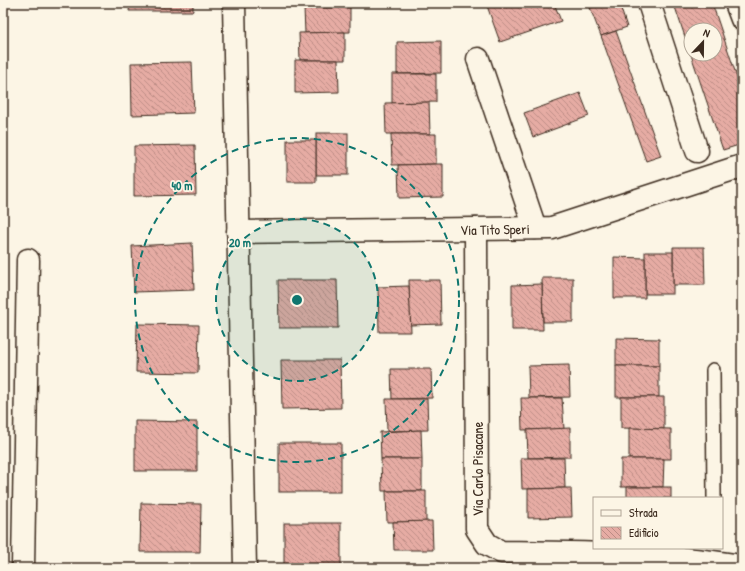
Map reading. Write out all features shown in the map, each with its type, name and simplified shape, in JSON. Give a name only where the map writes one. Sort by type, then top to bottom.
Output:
[{"type":"street","points":[[234,3],[245,568]]},
{"type":"street","points":[[650,3],[697,151]]},
{"type":"street","points":[[736,3],[742,19]]},
{"type":"street","points":[[478,59],[536,228]]},
{"type":"street","name":"Via Tito Speri","points":[[238,232],[552,228],[742,166]]},
{"type":"street","name":"Via Carlo Pisacane","points":[[476,229],[477,529],[487,544],[501,552],[715,555],[742,566]]},
{"type":"street","points":[[23,568],[28,260]]},
{"type":"lane","points":[[713,370],[714,497]]},
{"type":"building","points":[[130,3],[193,3],[193,11],[129,11]]},
{"type":"building","points":[[297,3],[343,3],[343,7],[297,8]]},
{"type":"building","points":[[486,3],[554,3],[561,21],[500,42]]},
{"type":"building","points":[[589,3],[605,3],[590,8]]},
{"type":"building","points":[[605,3],[619,3],[627,27],[601,36],[590,8]]},
{"type":"building","points":[[688,3],[712,3],[718,22],[683,22],[683,31],[675,7]]},
{"type":"building","points":[[350,7],[350,32],[305,33],[304,8]]},
{"type":"building","points":[[616,31],[661,156],[646,161],[601,36]]},
{"type":"building","points":[[345,32],[345,60],[300,60],[299,33]]},
{"type":"building","points":[[723,36],[742,92],[742,144],[723,150],[693,62],[723,62]]},
{"type":"building","points":[[441,41],[441,73],[397,74],[397,42]]},
{"type":"building","points":[[295,60],[338,60],[339,92],[295,93]]},
{"type":"building","points":[[192,62],[194,113],[132,115],[131,63]]},
{"type":"building","points":[[392,74],[436,74],[436,102],[392,103]]},
{"type":"building","points":[[580,93],[589,116],[533,137],[524,113]]},
{"type":"building","points":[[429,102],[430,134],[386,134],[385,103]]},
{"type":"building","points":[[316,133],[348,133],[348,175],[316,175]]},
{"type":"building","points":[[391,134],[436,134],[436,164],[392,165]]},
{"type":"building","points":[[287,140],[316,140],[316,182],[287,182]]},
{"type":"building","points":[[195,145],[196,195],[134,196],[134,146]]},
{"type":"building","points":[[443,164],[443,197],[399,198],[398,165]]},
{"type":"building","points":[[192,243],[194,290],[134,292],[132,246]]},
{"type":"building","points":[[673,247],[704,247],[705,285],[673,285]]},
{"type":"building","points":[[645,252],[673,252],[673,294],[645,294]]},
{"type":"building","points":[[614,257],[645,258],[645,298],[614,298]]},
{"type":"building","points":[[542,278],[573,278],[573,322],[543,322]]},
{"type":"building","points":[[278,280],[337,280],[338,328],[279,328]]},
{"type":"building","points":[[409,280],[440,280],[441,324],[410,325]]},
{"type":"building","points":[[542,284],[543,330],[512,330],[512,285]]},
{"type":"building","points":[[409,286],[411,332],[379,332],[378,287]]},
{"type":"building","points":[[137,324],[199,325],[198,373],[136,372]]},
{"type":"building","points":[[616,338],[659,339],[659,366],[616,366]]},
{"type":"building","points":[[281,360],[340,360],[341,408],[282,409]]},
{"type":"building","points":[[569,365],[570,397],[529,398],[528,366]]},
{"type":"building","points":[[616,366],[659,366],[659,397],[616,397]]},
{"type":"building","points":[[391,369],[431,369],[432,398],[392,399]]},
{"type":"building","points":[[621,397],[664,397],[664,429],[621,428]]},
{"type":"building","points":[[521,398],[562,398],[564,429],[522,430]]},
{"type":"building","points":[[386,399],[427,399],[428,430],[387,431]]},
{"type":"building","points":[[135,421],[197,422],[197,471],[135,471]]},
{"type":"building","points":[[570,428],[570,457],[528,458],[527,430]]},
{"type":"building","points":[[629,428],[671,429],[671,459],[629,459]]},
{"type":"building","points":[[421,430],[422,459],[381,459],[380,432]]},
{"type":"building","points":[[279,443],[341,443],[341,492],[279,492]]},
{"type":"building","points":[[521,458],[564,458],[565,488],[522,489]]},
{"type":"building","points":[[381,459],[422,459],[422,491],[382,491]]},
{"type":"building","points":[[621,459],[664,459],[663,487],[621,487]]},
{"type":"building","points":[[627,487],[671,487],[671,497],[627,497]]},
{"type":"building","points":[[571,488],[572,517],[528,518],[528,489]]},
{"type":"building","points":[[386,491],[426,491],[426,522],[387,522]]},
{"type":"building","points":[[141,503],[201,504],[200,552],[140,552]]},
{"type":"building","points":[[432,521],[433,550],[394,550],[393,522]]},
{"type":"building","points":[[284,523],[341,523],[341,568],[284,568]]}]
